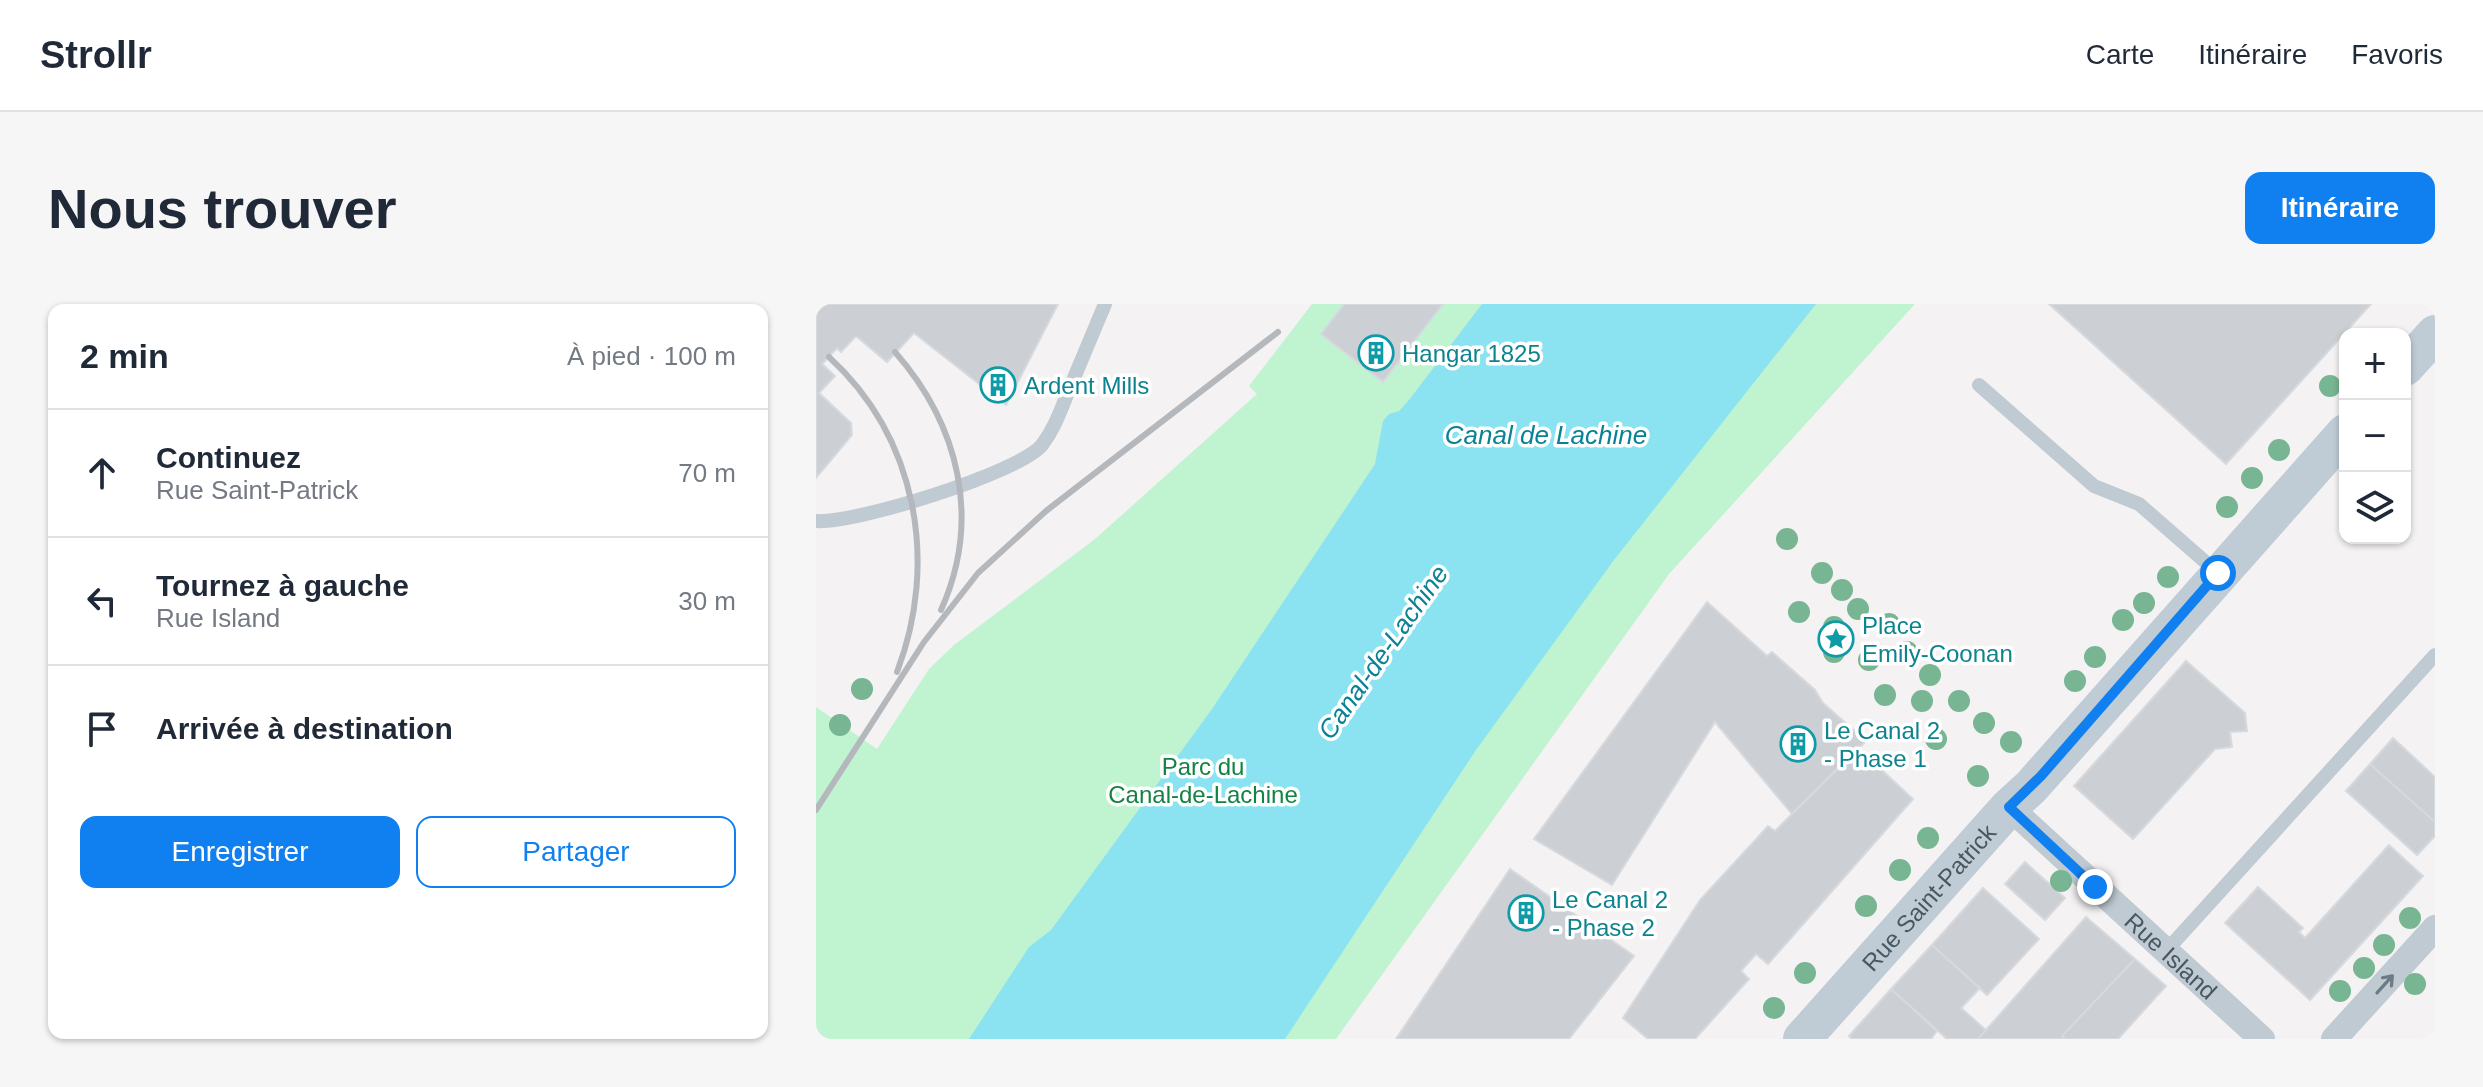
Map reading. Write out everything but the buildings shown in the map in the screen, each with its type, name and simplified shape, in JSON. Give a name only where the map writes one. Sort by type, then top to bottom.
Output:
[{"type":"main road","points":[[2411,360],[2435,334]]},
{"type":"main road","name":"Rue Saint-Patrick","points":[[1802,1039],[2009,807],[2041,776],[2339,440]]},
{"type":"street","name":"Rue Island","points":[[2009,807],[2262,1039]]},
{"type":"street","points":[[2334,1039],[2435,928]]},
{"type":"lane","points":[[816,521],[851,518],[897,507],[1014,465],[1039,448],[1053,428],[1105,304]]},
{"type":"lane","points":[[1979,385],[2094,486],[2139,504],[2218,573]]},
{"type":"lane","points":[[2166,951],[2435,655]]},
{"type":"green space","name":"Parc du Canal-de-Lachine","points":[[1312,304],[1915,304],[1669,574],[1336,1039],[816,1039],[816,707],[877,749],[929,669],[954,645],[1095,539],[1257,394],[1249,386]]},
{"type":"water","name":"Canal de Lachine","points":[[1482,304],[1816,304],[1614,560],[1476,750],[1285,1039],[969,1039],[1029,947],[1051,930],[1212,709],[1375,464],[1383,421],[1409,400]]},
{"type":"railway","points":[[816,810],[924,642],[978,573],[1046,511],[1278,332]]},
{"type":"railway","points":[[895,352],[935,410],[957,474],[961,508],[960,542],[953,576],[941,610]]},
{"type":"railway","points":[[829,357],[859,389],[883,425],[900,463],[912,504],[917,545],[916,588],[910,630],[897,672]]},
{"type":"place","name":"Hangar 1825","points":[[1376,353]]},
{"type":"place","name":"Ardent Mills","points":[[998,385]]},
{"type":"place","name":"Place Emily-Coonan","points":[[1836,639]]},
{"type":"place","name":"Le Canal 2 - Phase 1","points":[[1798,744]]},
{"type":"place","name":"Le Canal 2 - Phase 2","points":[[1526,913]]},
{"type":"route","points":[[2095,887],[2009,807],[2041,776],[2218,573]]},
{"type":"water label","name":"Canal-de-Lachine","points":[[1383,652]]}]
